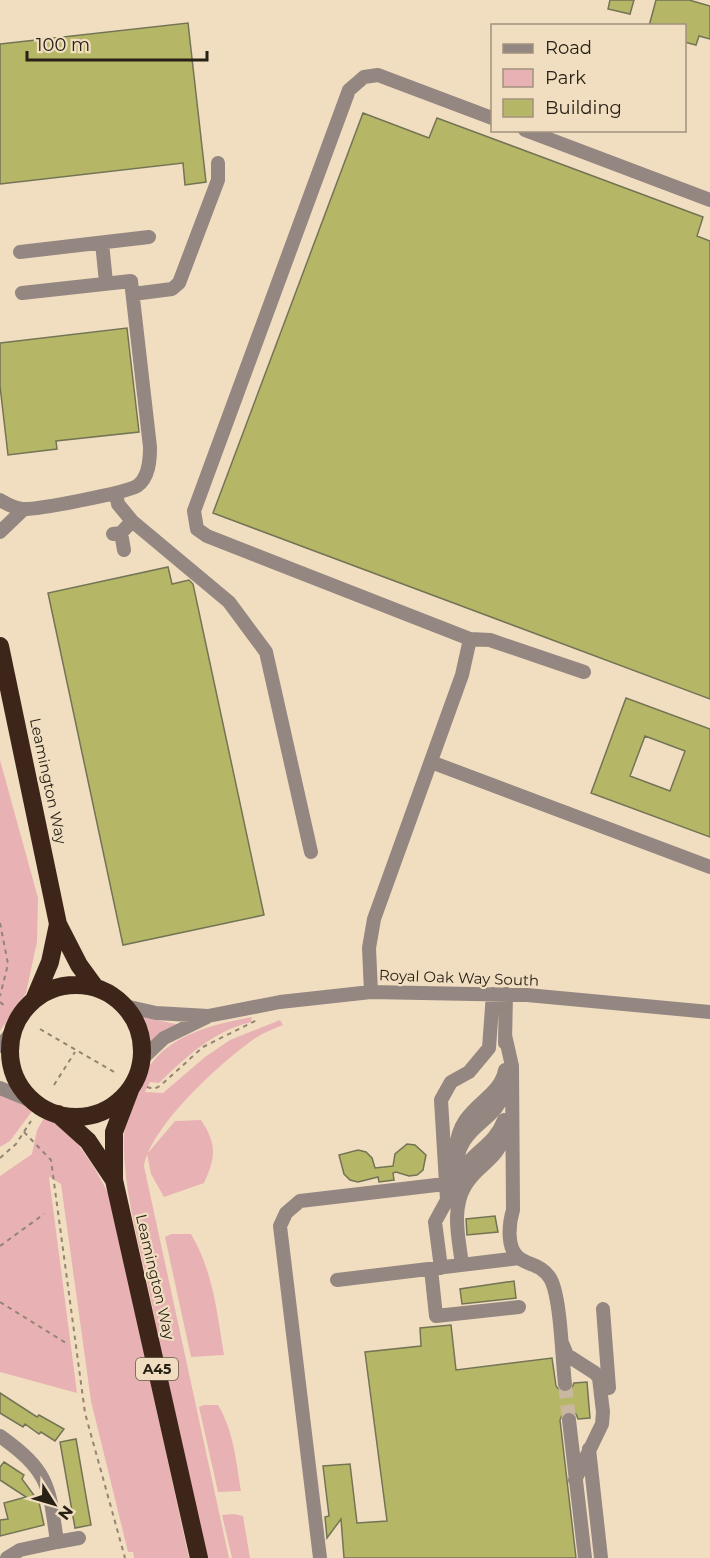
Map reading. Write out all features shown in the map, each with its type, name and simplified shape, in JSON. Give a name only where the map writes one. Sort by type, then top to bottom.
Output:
[{"type":"highway","name":"Leamington Way","points":[[0,646],[58,924],[79,965],[95,987]]},
{"type":"highway","name":"Leamington Way","points":[[34,1000],[50,962],[58,924]]},
{"type":"highway","points":[[72,984],[95,987],[116,997],[139,1026],[143,1046],[139,1089],[116,1105],[95,1115],[73,1117],[58,1114],[34,1102],[23,1091],[13,1072],[10,1056],[14,1030],[19,1017],[34,1000],[50,990],[72,984]]},
{"type":"highway","name":"Leamington Way","points":[[139,1089],[114,1132],[114,1180],[199,1558]]},
{"type":"highway","name":"Leamington Way","points":[[58,1114],[88,1141],[114,1180]]},
{"type":"street","points":[[491,118],[378,75],[364,77],[349,90],[194,511],[197,529],[207,536],[470,639],[490,640],[584,672]]},
{"type":"street","points":[[530,132],[710,200]]},
{"type":"street","points":[[133,294],[172,289],[179,283],[218,180],[218,163]]},
{"type":"street","points":[[20,252],[149,237]]},
{"type":"street","points":[[102,243],[106,282]]},
{"type":"street","points":[[0,500],[24,509],[116,493],[137,485],[145,476],[150,461],[131,281],[22,293]]},
{"type":"street","points":[[116,493],[118,504],[132,521],[229,602],[266,652],[311,852]]},
{"type":"street","points":[[0,532],[24,509]]},
{"type":"street","points":[[124,550],[117,534],[132,521]]},
{"type":"street","points":[[371,992],[369,948],[374,919],[462,675],[470,639]]},
{"type":"street","points":[[431,762],[710,867]]},
{"type":"street","name":"Royal Oak Way South","points":[[125,1006],[156,1013],[208,1016],[280,1002],[371,992],[500,994],[710,1012]]},
{"type":"street","points":[[459,993],[483,1006],[493,1021]]},
{"type":"street","points":[[462,1265],[455,1178],[441,1100],[451,1082],[468,1072],[489,1048],[500,994]]},
{"type":"street","points":[[500,994],[505,1035],[512,1066],[513,1209],[508,1225],[513,1249],[519,1258]]},
{"type":"street","name":"Royal Oak Way South","points":[[142,1059],[164,1038],[208,1016]]},
{"type":"street","points":[[0,1046],[14,1030]]},
{"type":"street","points":[[320,1558],[280,1226],[286,1213],[300,1201],[455,1178],[498,1131],[505,1093],[505,1035]]},
{"type":"street","points":[[455,1178],[460,1117],[501,1073],[505,1093],[461,1142],[455,1178],[447,1200],[435,1222],[436,1316],[519,1307]]},
{"type":"street","points":[[0,1088],[34,1102]]},
{"type":"street","points":[[337,1280],[519,1258],[537,1264],[550,1278],[556,1297],[565,1384]]},
{"type":"street","points":[[575,1480],[602,1424],[610,1388],[603,1309]]},
{"type":"street","points":[[560,1334],[567,1354],[596,1373],[610,1388]]},
{"type":"street","points":[[569,1420],[585,1558]]},
{"type":"street","points":[[0,1436],[24,1454],[44,1477],[51,1495],[57,1542]]},
{"type":"street","points":[[570,1437],[589,1449]]},
{"type":"street","points":[[589,1449],[601,1558]]},
{"type":"street","points":[[7,1558],[20,1550],[79,1538]]},
{"type":"path","points":[[0,923],[8,964],[0,996]]},
{"type":"path","points":[[0,1002],[6,1007]]},
{"type":"path","points":[[139,1089],[154,1089],[160,1086],[203,1047],[262,1018]]},
{"type":"path","points":[[40,1029],[114,1072]]},
{"type":"path","points":[[54,1085],[76,1051]]},
{"type":"path","points":[[0,1158],[16,1144],[32,1122]]},
{"type":"path","points":[[24,1132],[51,1160],[85,1413],[125,1558]]},
{"type":"path","points":[[0,1246],[44,1214]]},
{"type":"path","points":[[0,1302],[66,1343]]},
{"type":"green space","points":[[0,760],[38,898],[37,942],[26,993],[0,1031]]},
{"type":"green space","points":[[141,1017],[176,1024],[176,1025],[146,1045]]},
{"type":"green space","points":[[252,1017],[251,1022],[212,1038],[159,1083],[150,1082],[145,1092],[163,1093],[205,1057],[230,1040],[280,1020],[283,1025],[257,1037],[223,1063],[189,1096],[159,1133],[149,1150],[144,1166],[229,1558],[205,1558],[132,1214],[124,1155],[124,1135],[131,1102],[146,1071],[156,1058],[167,1048],[193,1033]]},
{"type":"green space","points":[[0,1094],[33,1110],[10,1141],[0,1147]]},
{"type":"green space","points":[[45,1116],[66,1132],[84,1152],[110,1197],[189,1558],[134,1558],[133,1552],[128,1552],[91,1401],[61,1184],[49,1177],[77,1393],[0,1372],[0,1176],[32,1154],[37,1130]]},
{"type":"green space","points":[[201,1120],[210,1136],[213,1151],[211,1166],[204,1183],[164,1197],[151,1174],[147,1154],[175,1121]]},
{"type":"green space","points":[[171,1234],[191,1234],[198,1248],[213,1292],[224,1355],[191,1357],[165,1237]]},
{"type":"green space","points":[[218,1405],[228,1426],[241,1491],[218,1492],[199,1407]]},
{"type":"green space","points":[[222,1515],[243,1516],[250,1558],[232,1558]]},
{"type":"building","points":[[610,0],[634,0],[630,14],[608,9]]},
{"type":"building","points":[[656,0],[689,0],[710,6],[710,39],[699,36],[696,45],[686,42],[686,24],[650,24]]},
{"type":"building","points":[[188,23],[206,182],[185,185],[183,163],[0,184],[0,44]]},
{"type":"building","points":[[363,113],[429,138],[437,118],[703,217],[697,236],[710,241],[710,699],[213,513]]},
{"type":"building","points":[[127,328],[139,432],[56,441],[57,449],[8,455],[0,386],[0,343]]},
{"type":"building","points":[[168,567],[172,584],[189,580],[193,584],[264,915],[123,945],[48,593]]},
{"type":"building","points":[[626,698],[710,729],[710,837],[591,793]],"holes":[[[645,736],[685,751],[670,791],[630,776]]]},
{"type":"building","points":[[407,1144],[415,1145],[426,1155],[423,1170],[417,1175],[409,1176],[396,1172],[393,1173],[394,1180],[379,1182],[378,1177],[358,1182],[350,1180],[344,1174],[339,1155],[358,1150],[366,1152],[372,1158],[375,1168],[393,1166],[395,1154]]},
{"type":"building","points":[[495,1216],[498,1232],[467,1235],[466,1219]]},
{"type":"building","points":[[514,1281],[516,1298],[462,1304],[460,1289]]},
{"type":"building","points":[[451,1325],[456,1370],[552,1358],[556,1386],[561,1392],[570,1392],[574,1383],[587,1382],[590,1418],[578,1419],[576,1414],[569,1411],[563,1413],[560,1420],[576,1558],[344,1558],[341,1519],[327,1538],[325,1517],[329,1516],[323,1466],[350,1464],[357,1523],[387,1521],[365,1352],[421,1346],[420,1328]]},
{"type":"building","points":[[0,1393],[37,1417],[39,1415],[64,1429],[55,1441],[25,1424],[23,1427],[0,1413]]},
{"type":"building","points":[[76,1439],[91,1525],[75,1528],[60,1442]]},
{"type":"building","points":[[4,1462],[24,1475],[22,1479],[39,1502],[44,1525],[0,1536],[0,1520],[8,1519],[4,1503],[26,1497],[0,1480],[0,1467]]},
{"type":"tunnel","points":[[565,1384],[569,1420]]}]
